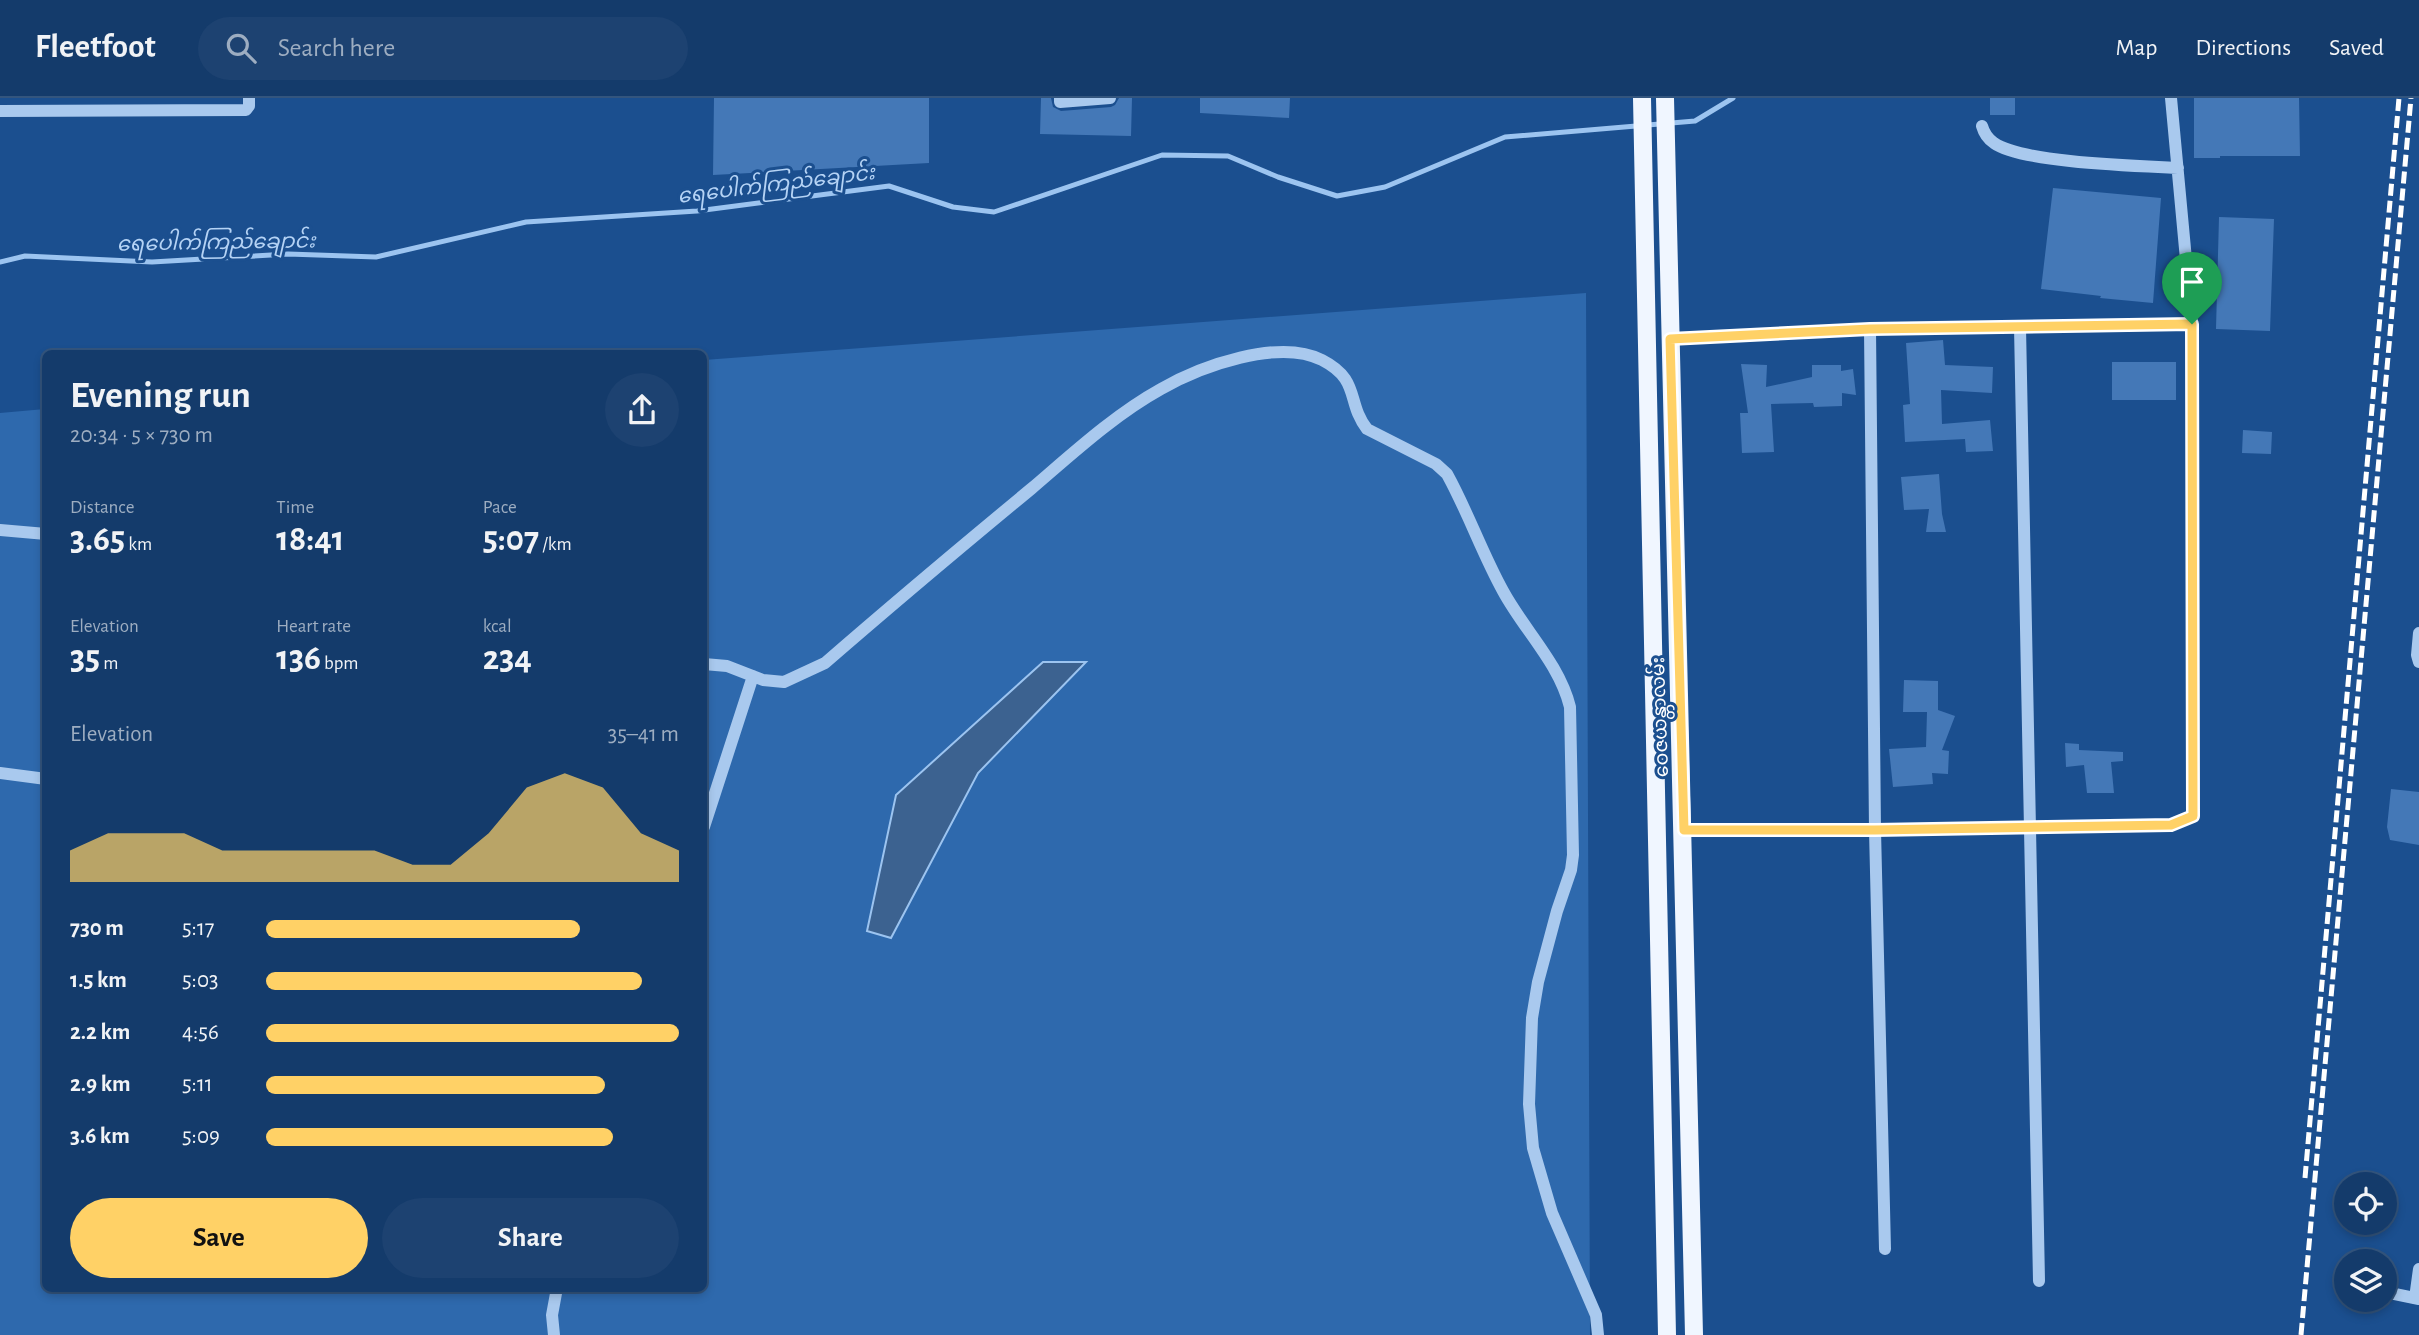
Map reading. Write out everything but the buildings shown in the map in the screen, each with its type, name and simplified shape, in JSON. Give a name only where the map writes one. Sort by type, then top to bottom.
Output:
[{"type":"main road","name":"ဝေဇယန္တာလမ်း","points":[[1642,98],[1667,1335]]},
{"type":"main road","name":"ဝေဇယန္တာလမ်း","points":[[1665,98],[1694,1335]]},
{"type":"street","points":[[1060,98],[1060,102],[1110,98]]},
{"type":"street","points":[[1684,830],[2171,825],[2193,816],[2192,324],[2171,98]]},
{"type":"street","points":[[0,111],[248,103]]},
{"type":"street","points":[[1982,126],[1994,143],[2024,154],[2086,162],[2178,168]]},
{"type":"street","points":[[1670,339],[1870,329],[2192,324]]},
{"type":"street","points":[[2020,327],[2039,1281]]},
{"type":"street","points":[[1870,329],[1875,830],[1885,1249]]},
{"type":"street","points":[[707,664],[727,666],[764,680],[784,682],[825,663],[1120,415],[1161,388],[1210,366],[1266,354],[1290,352],[1308,354],[1342,374],[1348,381],[1361,421],[1367,429],[1436,464],[1447,474],[1504,592],[1552,665],[1562,683],[1570,707],[1573,855],[1538,982],[1532,1018],[1530,1104],[1533,1148],[1552,1213],[1596,1315],[1598,1335]]},
{"type":"street","points":[[0,530],[42,534]]},
{"type":"street","points":[[2418,662],[2419,633]]},
{"type":"street","points":[[707,818],[753,676]]},
{"type":"street","points":[[0,773],[42,778]]},
{"type":"street","points":[[2397,1295],[2417,1299],[2419,1269]]},
{"type":"street","points":[[554,1335],[552,1315],[556,1292]]},
{"type":"shaded area","points":[[1586,293],[1590,1335],[0,1335],[0,413],[42,409],[42,1292],[707,1292],[707,360]],"holes":[[[1043,662],[1086,663],[978,773],[891,937],[867,931]]]},
{"type":"shaded area","points":[[1043,662],[1086,662],[978,773],[891,938],[867,931],[896,795]]},
{"type":"waterway","name":"ရေပေါက်ကြည်ချောင်း","points":[[0,262],[25,256],[152,262],[288,254],[376,257],[526,222],[697,211],[889,186],[953,207],[994,212],[1162,155],[1228,156],[1278,177],[1337,196],[1385,187],[1505,137],[1695,121],[1733,98]]},
{"type":"railway","points":[[2305,1178],[2399,98]]},
{"type":"railway","points":[[2301,1335],[2411,98]]},
{"type":"route","points":[[2192,324],[2193,816],[2171,825],[1684,830],[1670,339],[1870,329],[2192,324]]}]
